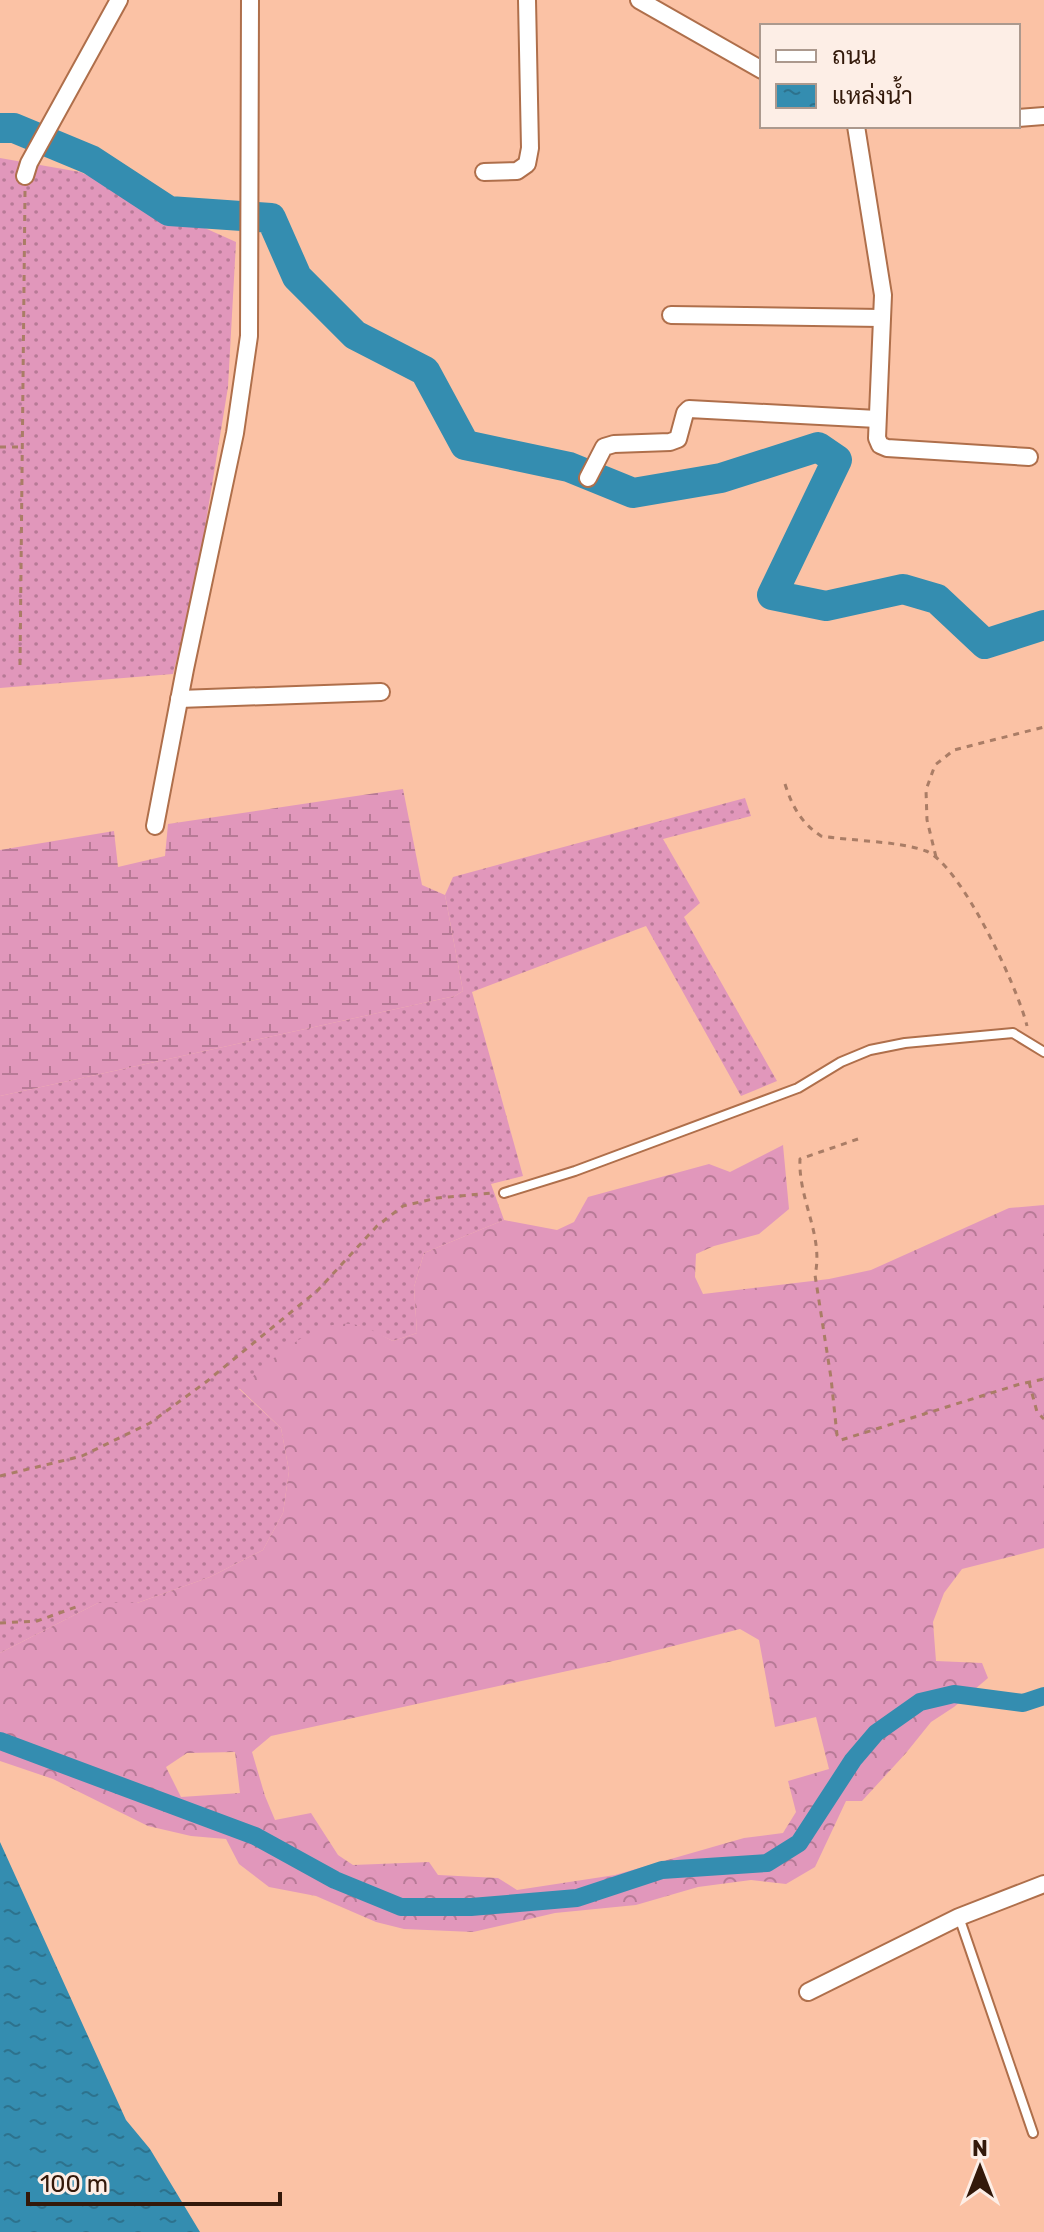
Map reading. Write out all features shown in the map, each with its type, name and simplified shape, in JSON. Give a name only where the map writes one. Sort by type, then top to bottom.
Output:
[{"type":"street","points":[[27,169],[119,0]]},
{"type":"street","points":[[155,826],[235,433],[249,336],[250,0]]},
{"type":"street","points":[[484,172],[517,171],[527,164],[530,148],[527,0]]},
{"type":"street","points":[[639,0],[760,69]]},
{"type":"street","points":[[1020,118],[1044,116]]},
{"type":"street","points":[[856,128],[883,295],[877,419],[880,445],[887,448],[1029,457]]},
{"type":"street","points":[[671,315],[881,318]]},
{"type":"street","points":[[588,478],[604,447],[675,441],[685,413],[694,408],[877,419]]},
{"type":"street","points":[[179,699],[381,692]]},
{"type":"street","points":[[808,1992],[959,1917],[1044,1884]]},
{"type":"lane","points":[[504,1193],[575,1171],[773,1098],[870,1050],[905,1043],[1013,1033],[1044,1052]]},
{"type":"lane","points":[[959,1917],[1033,2133]]},
{"type":"path","points":[[20,665],[27,169]]},
{"type":"path","points":[[0,447],[22,447]]},
{"type":"path","points":[[937,859],[927,820],[926,790],[935,765],[954,750],[1044,727]]},
{"type":"path","points":[[785,784],[792,806],[808,827],[821,836],[927,852],[951,871],[970,899],[1022,1003],[1031,1043]]},
{"type":"path","points":[[858,1139],[800,1159],[799,1173],[815,1233],[818,1261],[815,1275],[837,1435],[841,1440],[875,1431],[1044,1379]]},
{"type":"path","points":[[0,1476],[82,1456],[150,1423],[206,1382],[318,1290],[377,1226],[403,1206],[437,1198],[504,1193]]},
{"type":"path","points":[[1029,1382],[1037,1412],[1044,1419]]},
{"type":"path","points":[[0,1623],[37,1621],[76,1607]]},
{"type":"green space","points":[[0,158],[80,172],[236,242],[228,387],[196,583],[173,674],[0,688]]},
{"type":"green space","points":[[403,789],[422,885],[445,895],[463,991],[455,996],[0,1096],[0,850],[114,831],[118,867],[165,856],[168,824]]},
{"type":"green space","points":[[745,798],[751,816],[663,839],[700,903],[684,917],[777,1081],[741,1096],[646,926],[472,992],[523,1176],[491,1184],[504,1220],[424,1253],[414,1287],[417,1333],[393,1341],[358,1325],[239,1389],[281,1428],[289,1471],[283,1513],[263,1550],[210,1577],[137,1603],[98,1603],[0,1653],[0,1096],[455,996],[463,991],[445,895],[453,877]]},
{"type":"green space","points":[[783,1145],[789,1209],[759,1234],[696,1254],[695,1277],[703,1294],[829,1279],[871,1270],[1009,1208],[1044,1205],[1044,1548],[962,1569],[944,1593],[933,1622],[936,1661],[982,1663],[988,1678],[931,1722],[862,1801],[846,1801],[815,1867],[786,1884],[751,1880],[698,1887],[636,1905],[555,1913],[473,1932],[404,1929],[376,1922],[316,1896],[269,1887],[239,1864],[226,1839],[191,1836],[148,1826],[53,1779],[0,1761],[0,1653],[98,1603],[137,1603],[210,1577],[263,1550],[283,1513],[289,1471],[281,1428],[239,1388],[278,1354],[309,1334],[341,1324],[362,1326],[393,1341],[417,1333],[414,1287],[424,1253],[504,1220],[557,1230],[574,1222],[588,1197],[709,1164],[730,1172]],"holes":[[[740,1629],[759,1640],[775,1727],[816,1717],[829,1769],[788,1781],[796,1812],[783,1833],[744,1838],[615,1875],[517,1890],[498,1878],[438,1875],[429,1862],[353,1865],[338,1855],[311,1813],[275,1820],[265,1796],[252,1752],[271,1736],[622,1659]],[[235,1752],[240,1793],[181,1797],[166,1767],[187,1753]]]},
{"type":"water","points":[[0,1842],[126,2120],[150,2149],[200,2232],[0,2232]]},
{"type":"waterway","points":[[0,128],[14,128],[91,160],[169,211],[271,218],[297,277],[355,335],[425,371],[465,445],[569,467],[633,493],[721,478],[818,447],[837,460],[772,595],[826,606],[903,589],[937,599],[985,644],[1044,625]]},
{"type":"waterway","points":[[0,1741],[255,1836],[335,1880],[401,1907],[471,1907],[577,1898],[662,1870],[767,1863],[799,1843],[853,1760],[876,1733],[920,1702],[954,1694],[1023,1703],[1044,1696]]}]
